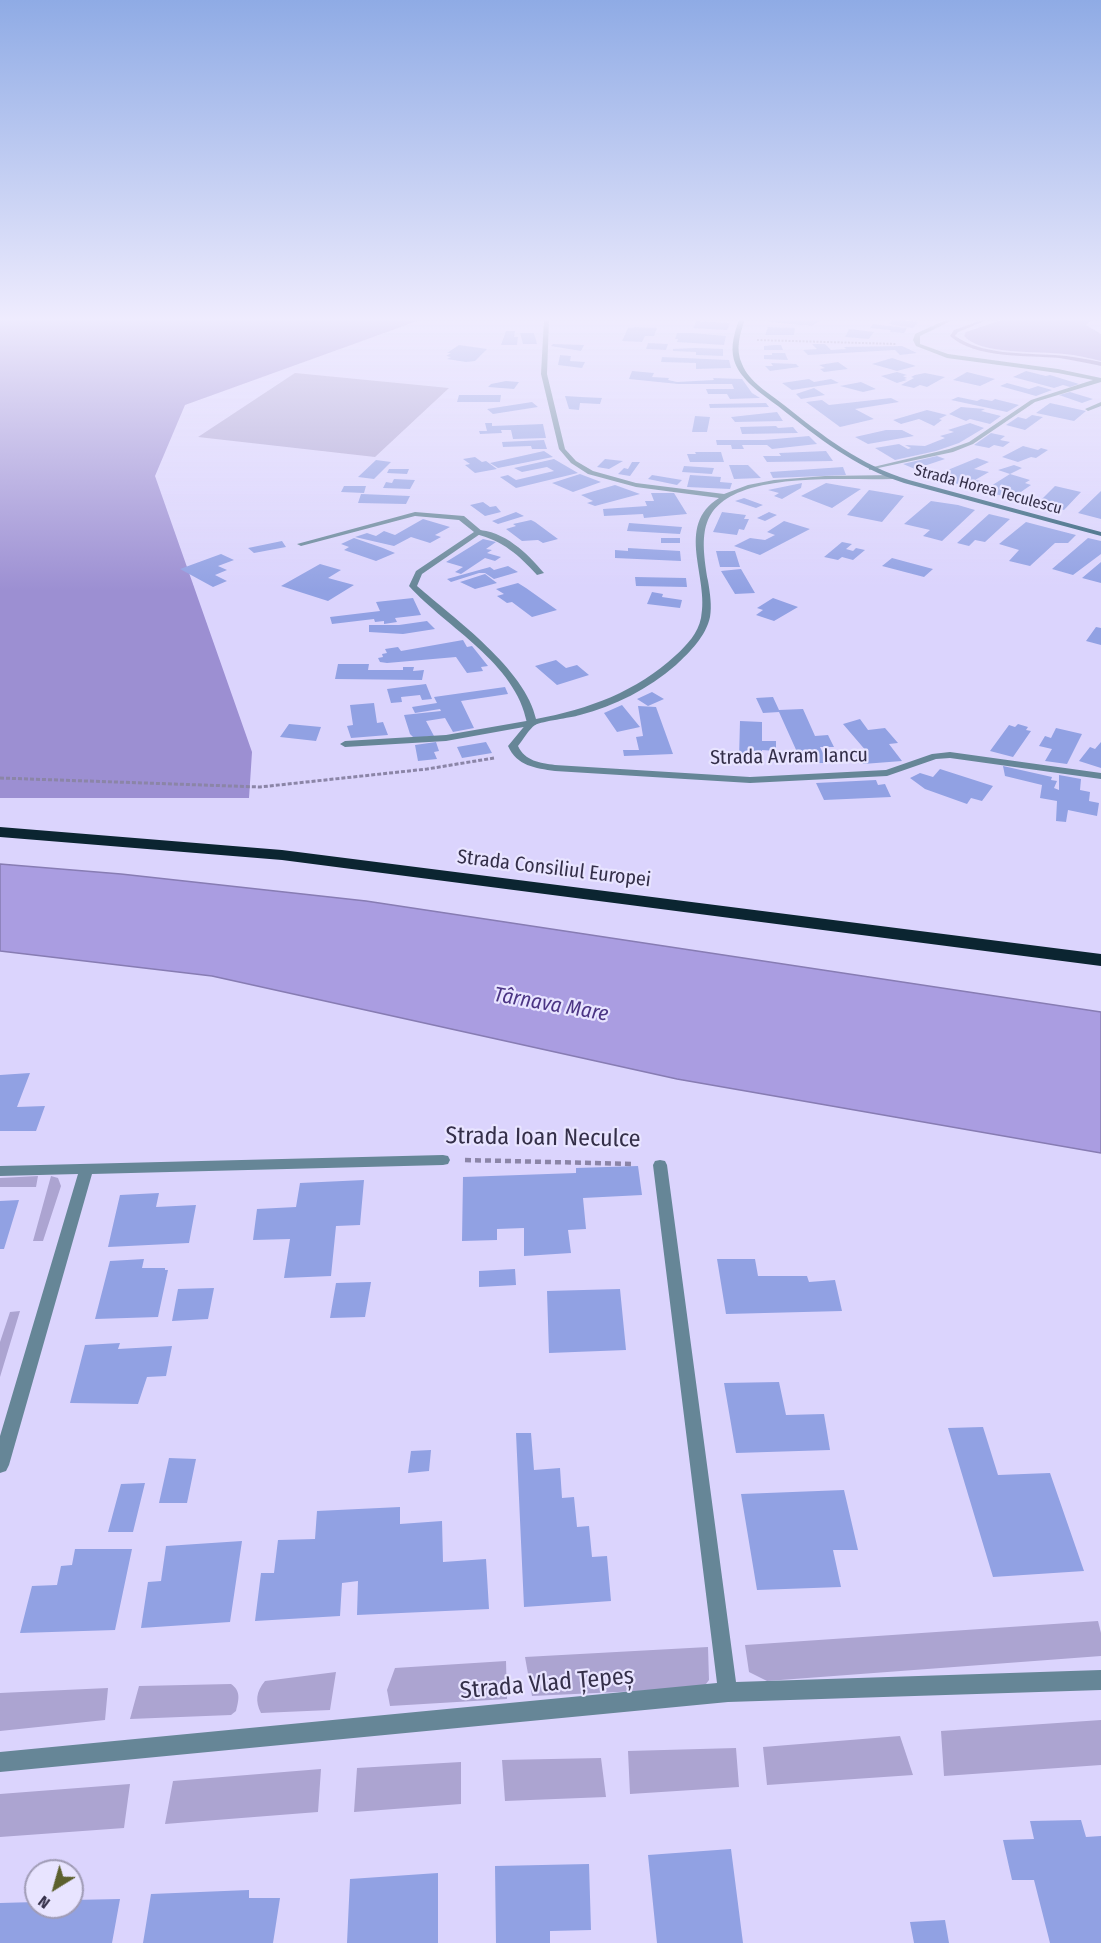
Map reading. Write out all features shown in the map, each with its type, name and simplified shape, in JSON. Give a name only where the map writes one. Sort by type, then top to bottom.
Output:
[{"type":"highway","name":"Strada Consiliul Europei","points":[[0,831],[282,855],[1101,960]]},
{"type":"street","points":[[553,410],[562,449],[566,456],[584,469],[621,481],[724,496]]},
{"type":"street","name":"Strada Horea Teculescu","points":[[786,410],[823,439],[871,469],[892,477],[1101,534]]},
{"type":"street","points":[[871,469],[951,451],[971,443],[1020,410]]},
{"type":"street","points":[[345,744],[446,738],[578,713],[620,698],[679,657],[700,632],[706,618],[707,603],[699,538],[707,511],[724,496],[774,482],[892,477]]},
{"type":"street","points":[[301,544],[415,514],[461,518],[479,532],[501,538],[516,548],[540,573]]},
{"type":"street","points":[[479,532],[419,573],[412,586],[506,670],[533,713],[532,723],[513,746],[516,755]]},
{"type":"street","name":"Strada Avram Iancu","points":[[516,755],[531,764],[555,768],[750,780],[886,773],[935,756],[951,755],[1101,776]]},
{"type":"street","name":"Strada Ioan Neculce","points":[[0,1171],[443,1160]]},
{"type":"street","name":"Strada Ioan Neculce","points":[[660,1165],[728,1692]]},
{"type":"street","points":[[0,1465],[87,1168]]},
{"type":"street","name":"Strada Vlad Țepeș","points":[[0,1762],[728,1692],[1101,1680]]},
{"type":"path","points":[[0,778],[260,787],[427,769],[516,755]]},
{"type":"path","name":"Strada Ioan Neculce","points":[[443,1160],[660,1165]]},
{"type":"shaded area","points":[[0,410],[183,410],[155,476],[252,752],[249,798],[0,798]]},
{"type":"shaded area","points":[[239,410],[426,410],[375,457],[198,437]]},
{"type":"shaded area","points":[[38,1176],[36,1187],[0,1187],[0,1178]]},
{"type":"shaded area","points":[[51,1176],[58,1178],[61,1186],[43,1241],[33,1241]]},
{"type":"shaded area","points":[[20,1311],[0,1377],[0,1342],[10,1312]]},
{"type":"shaded area","points":[[1098,1621],[1101,1633],[1101,1656],[767,1681],[749,1672],[745,1645]]},
{"type":"shaded area","points":[[708,1647],[709,1680],[703,1688],[532,1696],[525,1657]]},
{"type":"shaded area","points":[[506,1661],[507,1699],[390,1706],[387,1690],[395,1668]]},
{"type":"shaded area","points":[[336,1672],[330,1710],[261,1713],[257,1697],[265,1681]]},
{"type":"shaded area","points":[[231,1684],[236,1689],[238,1703],[236,1711],[231,1715],[130,1719],[139,1686]]},
{"type":"shaded area","points":[[108,1688],[105,1720],[0,1731],[0,1693]]},
{"type":"shaded area","points":[[1101,1720],[1101,1765],[944,1776],[941,1731]]},
{"type":"shaded area","points":[[900,1736],[913,1775],[767,1785],[763,1747]]},
{"type":"shaded area","points":[[736,1748],[739,1787],[630,1794],[628,1751]]},
{"type":"shaded area","points":[[601,1758],[606,1797],[505,1801],[502,1760]]},
{"type":"shaded area","points":[[461,1762],[461,1804],[354,1812],[357,1768]]},
{"type":"shaded area","points":[[321,1769],[318,1812],[165,1824],[173,1781]]},
{"type":"shaded area","points":[[130,1784],[124,1828],[0,1837],[0,1794]]},
{"type":"water","name":"Târnava Mare","points":[[0,864],[121,874],[366,901],[1101,1012],[1101,1153],[677,1079],[212,976],[0,951]]},
{"type":"building","points":[[488,410],[521,410],[493,414]]},
{"type":"building","points":[[816,410],[856,410],[874,419],[840,427]]},
{"type":"building","points":[[927,410],[947,415],[939,419],[942,420],[934,426],[919,419],[901,424],[893,420]]},
{"type":"building","points":[[956,410],[984,410],[981,411],[1001,416],[990,424],[970,419],[966,421],[949,414]]},
{"type":"building","points":[[1041,410],[1086,411],[1074,421],[1036,413]]},
{"type":"building","points":[[777,412],[783,421],[735,422],[731,417]]},
{"type":"building","points":[[1032,415],[1043,417],[1025,430],[1006,425],[1018,417],[1026,419]]},
{"type":"building","points":[[695,416],[710,417],[707,432],[692,432]]},
{"type":"building","points":[[485,423],[492,423],[492,426],[543,424],[546,438],[513,439],[511,430],[501,430],[502,433],[480,434],[479,431],[487,431]]},
{"type":"building","points":[[970,423],[984,428],[959,443],[936,451],[895,460],[875,448],[899,444],[908,449],[911,448],[905,445],[925,446],[945,438],[940,436],[954,432],[948,430]]},
{"type":"building","points":[[776,426],[778,428],[793,427],[798,433],[742,434],[740,427]]},
{"type":"building","points":[[886,430],[902,430],[914,436],[868,444],[855,437]]},
{"type":"building","points":[[991,433],[1005,436],[1000,440],[1010,442],[1003,447],[994,445],[989,448],[974,445]]},
{"type":"building","points":[[809,436],[817,444],[772,449],[767,445],[742,445],[744,449],[732,449],[731,445],[717,445],[716,440],[764,440]]},
{"type":"building","points":[[544,440],[547,449],[532,449],[531,446],[503,447],[502,442]]},
{"type":"building","points":[[1023,446],[1048,450],[1036,458],[1031,457],[1018,462],[1002,457]]},
{"type":"building","points":[[544,451],[553,457],[498,468],[490,463]]},
{"type":"building","points":[[826,451],[833,461],[767,462],[763,456],[781,456],[779,453]]},
{"type":"building","points":[[695,452],[721,452],[724,462],[690,462],[687,454],[696,454]]},
{"type":"building","points":[[937,456],[945,459],[915,469],[903,464]]},
{"type":"building","points":[[475,457],[497,469],[475,473],[465,465],[470,464],[463,459]]},
{"type":"building","points":[[977,458],[989,462],[974,469],[989,472],[975,480],[981,481],[970,488],[933,476]]},
{"type":"building","points":[[554,459],[578,473],[516,488],[500,477],[508,475],[516,480],[554,471],[547,467],[522,472],[514,468]]},
{"type":"building","points":[[605,459],[623,461],[609,469],[597,467]]},
{"type":"building","points":[[376,460],[391,462],[374,479],[358,477]]},
{"type":"building","points":[[632,462],[640,462],[630,476],[618,474],[624,468],[628,469]]},
{"type":"building","points":[[729,465],[748,465],[761,478],[734,479]]},
{"type":"building","points":[[1014,465],[1022,468],[1010,474],[998,470]]},
{"type":"building","points":[[684,466],[714,468],[712,474],[682,472]]},
{"type":"building","points":[[843,467],[846,475],[773,478],[770,472]]},
{"type":"building","points":[[389,469],[409,469],[407,474],[387,473]]},
{"type":"building","points":[[580,474],[601,482],[573,492],[552,483]]},
{"type":"building","points":[[1010,474],[1030,480],[1025,483],[1031,485],[1018,494],[1012,493],[1007,497],[983,491]]},
{"type":"building","points":[[652,475],[682,480],[677,485],[648,479]]},
{"type":"building","points":[[690,475],[721,477],[720,482],[732,483],[730,489],[687,487]]},
{"type":"building","points":[[394,479],[415,480],[410,489],[383,488],[386,482],[392,483]]},
{"type":"building","points":[[802,483],[801,488],[782,499],[774,496],[779,493],[768,490]]},
{"type":"building","points":[[826,483],[861,489],[832,508],[801,496]]},
{"type":"building","points":[[615,485],[640,494],[595,506],[587,503],[593,501],[581,495]]},
{"type":"building","points":[[344,486],[366,486],[364,493],[341,492]]},
{"type":"building","points":[[1055,486],[1081,492],[1064,510],[1037,504]]},
{"type":"building","points":[[869,490],[904,496],[882,522],[847,515]]},
{"type":"building","points":[[1101,491],[1101,519],[1078,513]]},
{"type":"building","points":[[651,493],[674,493],[687,514],[644,518],[643,514],[604,516],[603,509],[647,506],[645,501],[654,501]]},
{"type":"building","points":[[361,494],[410,496],[406,504],[358,503]]},
{"type":"building","points":[[744,498],[763,505],[756,508],[735,501]]},
{"type":"building","points":[[931,501],[975,510],[942,541],[923,536],[930,530],[904,524]]},
{"type":"building","points":[[483,502],[490,507],[496,506],[501,512],[485,516],[470,505]]},
{"type":"building","points":[[516,512],[524,516],[498,524],[492,521]]},
{"type":"building","points":[[722,512],[746,515],[744,519],[749,519],[744,530],[739,529],[737,535],[713,532]]},
{"type":"building","points":[[769,512],[777,515],[765,521],[757,518]]},
{"type":"building","points":[[989,514],[1010,519],[985,542],[975,540],[969,546],[957,543]]},
{"type":"building","points":[[423,519],[450,527],[435,535],[441,537],[430,543],[411,537],[394,546],[355,537],[367,533],[376,536],[384,531],[395,535]]},
{"type":"building","points":[[531,520],[558,539],[543,543],[538,540],[522,541],[506,529],[516,526],[513,524]]},
{"type":"building","points":[[784,521],[810,529],[760,555],[734,546],[750,538],[765,540],[775,535],[767,532]]},
{"type":"building","points":[[1026,522],[1076,535],[1068,543],[1055,543],[1030,566],[1009,561],[1019,550],[999,544]]},
{"type":"building","points":[[629,523],[682,527],[680,534],[627,531]]},
{"type":"building","points":[[354,538],[395,553],[376,561],[344,550],[349,547],[341,544]]},
{"type":"building","points":[[661,538],[680,538],[680,543],[661,543]]},
{"type":"building","points":[[1088,538],[1101,541],[1101,554],[1073,575],[1052,569]]},
{"type":"building","points":[[483,539],[496,542],[486,549],[492,550],[487,553],[501,557],[495,561],[485,558],[461,574],[455,572],[463,567],[446,562]]},
{"type":"building","points":[[282,541],[286,547],[254,553],[248,548]]},
{"type":"building","points":[[842,542],[852,544],[846,549],[865,550],[853,560],[842,557],[838,560],[824,557]]},
{"type":"building","points":[[628,548],[680,551],[681,561],[615,558],[615,550],[628,551]]},
{"type":"building","points":[[716,551],[735,551],[740,567],[720,567]]},
{"type":"building","points":[[221,554],[234,560],[218,566],[227,570],[215,575],[227,581],[213,587],[180,569]]},
{"type":"building","points":[[892,558],[933,569],[924,577],[882,566]]},
{"type":"building","points":[[1101,562],[1101,583],[1082,578]]},
{"type":"building","points":[[320,564],[341,570],[328,578],[354,585],[328,601],[281,586]]},
{"type":"building","points":[[508,566],[518,572],[494,579],[485,573],[479,573],[451,582],[447,579],[490,567],[494,570]]},
{"type":"building","points":[[741,569],[755,593],[735,594],[721,571]]},
{"type":"building","points":[[485,574],[497,583],[475,589],[460,582]]},
{"type":"building","points":[[635,577],[686,578],[687,587],[636,586]]},
{"type":"building","points":[[518,583],[557,610],[532,617],[512,602],[507,603],[497,596],[504,594],[496,589]]},
{"type":"building","points":[[652,592],[663,594],[662,597],[682,600],[680,608],[647,604]]},
{"type":"building","points":[[413,598],[421,615],[395,618],[397,622],[384,624],[384,621],[375,622],[374,619],[332,624],[330,617],[380,611],[376,602]]},
{"type":"building","points":[[773,598],[798,607],[774,621],[756,615],[763,610],[757,608]]},
{"type":"building","points":[[427,621],[435,629],[403,634],[369,632],[369,625],[399,625]]},
{"type":"building","points":[[1096,627],[1101,628],[1101,645],[1086,641]]},
{"type":"building","points":[[463,640],[467,647],[472,646],[488,666],[481,667],[483,671],[467,673],[456,657],[387,663],[380,662],[378,658],[387,653],[385,649],[398,647],[401,651]]},
{"type":"building","points":[[556,660],[566,668],[577,665],[589,675],[557,685],[535,666]]},
{"type":"building","points":[[338,664],[369,664],[368,670],[403,670],[403,667],[414,667],[413,671],[424,670],[422,680],[335,679]]},
{"type":"building","points":[[426,684],[432,699],[422,700],[420,695],[401,697],[402,702],[391,703],[387,689]]},
{"type":"building","points":[[505,687],[508,694],[461,701],[474,728],[453,732],[445,718],[426,721],[434,736],[414,738],[410,734],[404,715],[441,711],[440,709],[415,713],[412,707],[437,703],[434,697]]},
{"type":"building","points":[[652,692],[664,699],[648,706],[637,699]]},
{"type":"building","points":[[773,697],[779,710],[803,709],[815,736],[828,735],[834,747],[820,747],[828,763],[802,763],[779,712],[763,713],[756,698]]},
{"type":"building","points":[[374,703],[377,723],[383,722],[388,735],[351,738],[347,726],[353,725],[350,705]]},
{"type":"building","points":[[622,705],[640,727],[617,732],[604,713]]},
{"type":"building","points":[[638,706],[656,707],[673,754],[624,756],[623,750],[639,750],[636,737],[643,736]]},
{"type":"building","points":[[860,719],[868,730],[885,728],[898,743],[889,744],[902,761],[863,764],[855,754],[867,752],[843,724]]},
{"type":"building","points":[[740,721],[762,722],[762,741],[776,741],[776,751],[762,750],[762,761],[739,759]]},
{"type":"building","points":[[289,724],[321,727],[316,741],[280,737]]},
{"type":"building","points":[[1018,724],[1028,727],[1026,730],[1031,731],[1013,757],[990,751],[1009,725],[1015,727]]},
{"type":"building","points":[[1056,728],[1082,734],[1067,764],[1045,761],[1052,749],[1039,746],[1045,736],[1051,738]]},
{"type":"building","points":[[436,742],[439,751],[434,752],[437,759],[418,761],[415,745]]},
{"type":"building","points":[[486,742],[492,753],[462,758],[457,747]]},
{"type":"building","points":[[1101,742],[1101,768],[1079,761],[1090,747],[1095,749]]},
{"type":"building","points":[[1003,766],[1052,777],[1051,780],[1057,781],[1054,788],[1059,790],[1059,775],[1081,779],[1080,790],[1090,792],[1089,801],[1099,803],[1097,816],[1068,810],[1066,822],[1056,821],[1057,801],[1040,798],[1042,785],[1005,776]]},
{"type":"building","points":[[940,769],[993,786],[982,801],[971,798],[967,804],[925,789],[910,778],[920,773],[933,777]]},
{"type":"building","points":[[876,780],[878,785],[885,784],[891,797],[824,800],[816,783]]},
{"type":"building","points":[[30,1073],[17,1107],[45,1106],[36,1131],[0,1131],[0,1075]]},
{"type":"building","points":[[638,1166],[642,1195],[583,1198],[586,1229],[568,1230],[571,1253],[524,1256],[524,1228],[497,1229],[497,1240],[462,1241],[463,1177],[576,1173],[576,1168]]},
{"type":"building","points":[[364,1180],[360,1225],[336,1226],[331,1276],[284,1278],[290,1239],[253,1240],[257,1209],[296,1207],[300,1183]]},
{"type":"building","points":[[159,1193],[156,1207],[196,1205],[189,1243],[108,1247],[120,1195]]},
{"type":"building","points":[[19,1200],[4,1249],[0,1249],[0,1201]]},
{"type":"building","points":[[144,1259],[142,1268],[168,1270],[158,1317],[95,1319],[110,1261]]},
{"type":"building","points":[[717,1259],[755,1259],[758,1276],[807,1276],[809,1282],[835,1280],[842,1311],[726,1314]]},
{"type":"building","points":[[515,1269],[516,1285],[479,1287],[479,1271]]},
{"type":"building","points":[[371,1282],[365,1317],[330,1318],[336,1283]]},
{"type":"building","points":[[214,1288],[208,1319],[172,1321],[178,1289]]},
{"type":"building","points":[[620,1289],[626,1350],[549,1353],[547,1291]]},
{"type":"building","points":[[120,1343],[118,1349],[172,1346],[166,1376],[147,1377],[138,1404],[70,1403],[85,1345]]},
{"type":"building","points":[[779,1382],[786,1415],[824,1414],[830,1450],[736,1453],[724,1383]]},
{"type":"building","points":[[983,1427],[998,1475],[1050,1473],[1084,1571],[993,1577],[948,1428]]},
{"type":"building","points":[[516,1433],[531,1433],[534,1470],[560,1468],[562,1498],[574,1497],[577,1527],[589,1526],[592,1557],[607,1556],[611,1601],[524,1607]]},
{"type":"building","points":[[431,1450],[429,1471],[408,1473],[411,1451]]},
{"type":"building","points":[[169,1458],[196,1459],[187,1503],[159,1503]]},
{"type":"building","points":[[145,1483],[133,1532],[108,1532],[121,1484]]},
{"type":"building","points":[[844,1490],[858,1550],[833,1550],[841,1587],[757,1590],[741,1494]]},
{"type":"building","points":[[400,1507],[400,1524],[442,1521],[443,1562],[486,1559],[489,1609],[357,1615],[358,1581],[342,1583],[340,1616],[255,1621],[261,1573],[274,1573],[278,1540],[315,1539],[317,1511]]},
{"type":"building","points":[[242,1541],[230,1622],[141,1628],[148,1582],[161,1581],[166,1546]]},
{"type":"building","points":[[75,1549],[132,1549],[115,1630],[20,1633],[32,1586],[57,1585],[61,1566],[72,1565]]},
{"type":"building","points":[[1081,1820],[1086,1837],[1101,1836],[1101,1943],[1050,1943],[1034,1880],[1012,1880],[1003,1840],[1034,1839],[1030,1821]]},
{"type":"building","points":[[731,1849],[743,1943],[657,1943],[648,1855]]},
{"type":"building","points":[[589,1864],[591,1930],[550,1931],[550,1943],[496,1943],[495,1866]]},
{"type":"building","points":[[438,1873],[438,1943],[347,1943],[350,1879]]},
{"type":"building","points":[[249,1890],[249,1898],[280,1898],[273,1943],[143,1943],[151,1894]]},
{"type":"building","points":[[120,1899],[112,1943],[0,1943],[0,1903],[24,1902],[24,1919],[84,1919],[84,1900]]},
{"type":"building","points":[[945,1920],[949,1943],[914,1943],[910,1922]]}]
